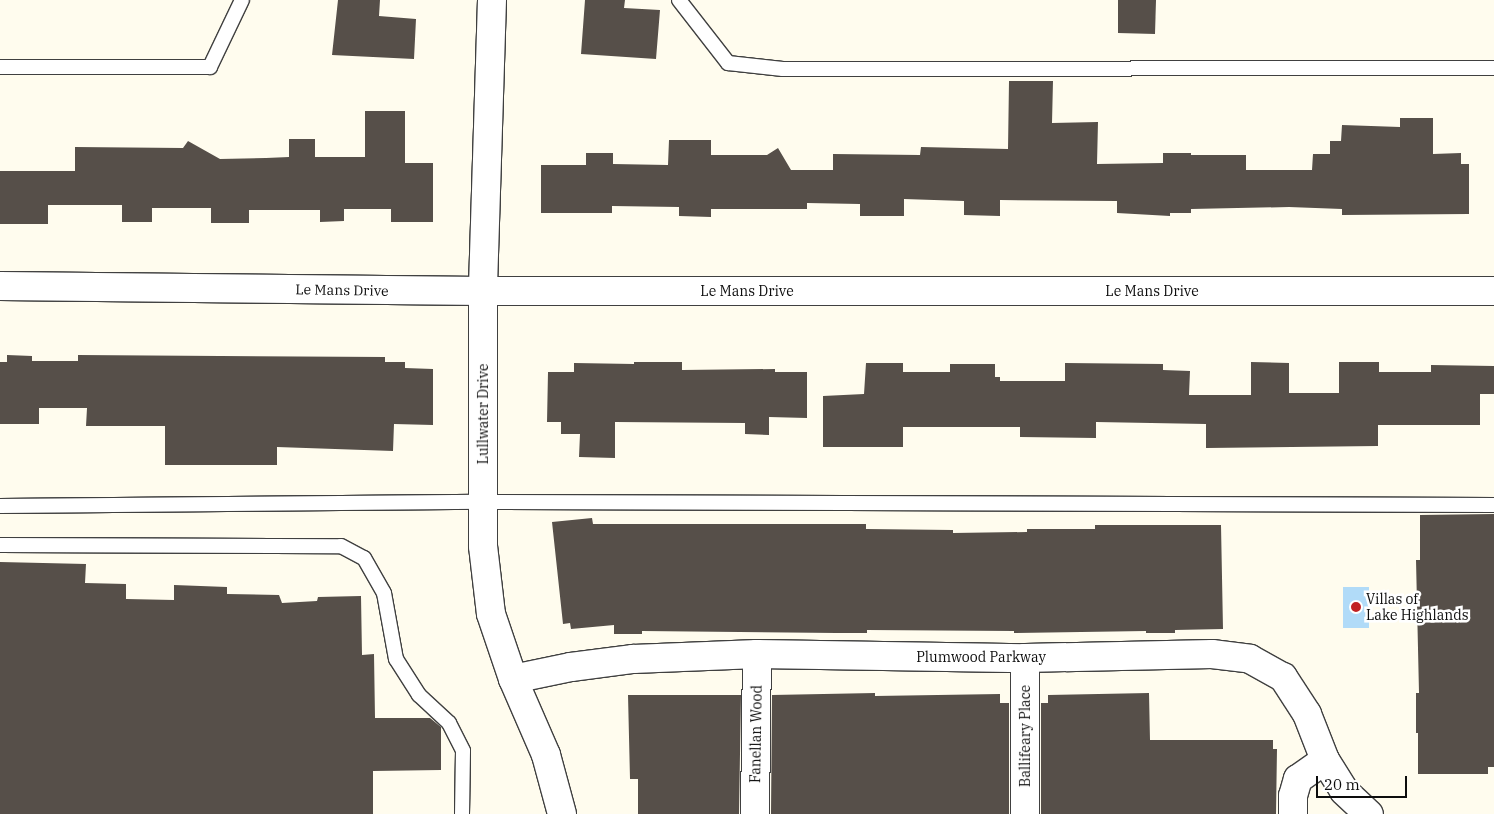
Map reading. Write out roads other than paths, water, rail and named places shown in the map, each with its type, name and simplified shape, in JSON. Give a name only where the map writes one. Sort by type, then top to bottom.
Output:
[{"type":"street","name":"Lullwater Drive","points":[[492,0],[483,291],[483,546],[491,614],[513,679],[546,755],[562,814]]},
{"type":"street","name":"Le Mans Drive","points":[[0,286],[483,291],[1494,291]]},
{"type":"street","name":"Plumwood Parkway","points":[[513,679],[572,667],[632,659],[757,654],[1025,658],[1212,654],[1250,659],[1282,677],[1307,714],[1325,760],[1344,791],[1368,814]]},
{"type":"street","name":"Fanellan Wood","points":[[755,814],[757,654]]},
{"type":"street","name":"Ballifeary Place","points":[[1025,658],[1025,814]]},
{"type":"street","points":[[1293,814],[1293,796],[1298,779],[1325,760]]},
{"type":"lane","points":[[0,66],[210,66],[242,0]]},
{"type":"lane","points":[[679,0],[728,63],[783,69],[1494,68]]},
{"type":"lane","points":[[0,506],[483,502],[1494,505]]},
{"type":"lane","points":[[0,546],[341,546],[364,558],[384,593],[396,659],[419,695],[449,722],[464,751],[462,814]]},
{"type":"water","name":"Villas of Lake Highlands","points":[[1343,587],[1369,587],[1369,628],[1343,628]]},
{"type":"place","name":"Villas of Lake Highlands","points":[[1356,607]]}]
